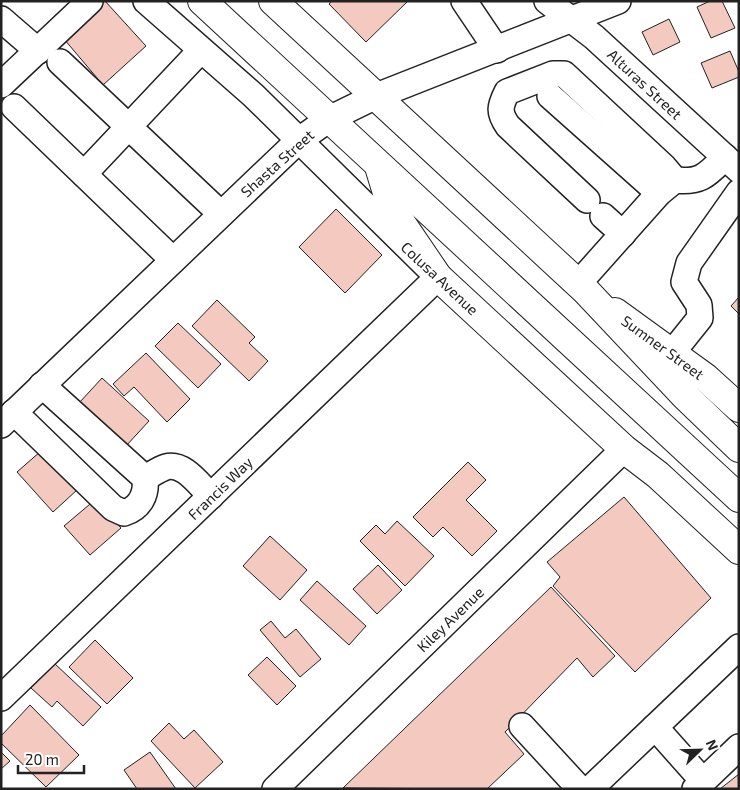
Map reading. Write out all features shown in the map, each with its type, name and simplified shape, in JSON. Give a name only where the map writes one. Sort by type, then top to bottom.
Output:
[{"type":"main road","points":[[202,1],[739,498]]},
{"type":"main road","points":[[281,4],[374,96],[582,287],[685,396],[739,448]]},
{"type":"main road","points":[[379,166],[387,193],[402,224],[438,277]]},
{"type":"main road","name":"Colusa Avenue","points":[[438,277],[624,449],[658,476],[739,550]]},
{"type":"main road","name":"Sumner Street","points":[[582,287],[706,378],[739,408]]},
{"type":"street","points":[[1,85],[90,1]]},
{"type":"street","name":"Colusa Avenue","points":[[146,1],[253,95],[438,277]]},
{"type":"street","points":[[464,1],[497,50]]},
{"type":"street","name":"Alturas Street","points":[[547,1],[594,37],[732,164]]},
{"type":"street","name":"Shasta Street","points":[[8,418],[298,141],[329,119],[374,96],[497,50],[618,1]]},
{"type":"street","points":[[1,19],[38,50]]},
{"type":"street","points":[[84,174],[201,50]]},
{"type":"street","points":[[60,62],[221,214]]},
{"type":"street","points":[[623,234],[508,126],[502,118],[500,105],[507,92],[553,74],[564,74],[664,167],[667,187]]},
{"type":"street","points":[[550,96],[667,187]]},
{"type":"street","points":[[14,107],[173,260]]},
{"type":"street","points":[[582,287],[623,234],[667,187],[691,182],[732,164]]},
{"type":"street","points":[[672,353],[700,318],[699,305],[684,282],[689,262],[739,192]]},
{"type":"street","name":"Francis Way","points":[[1,698],[438,277]]},
{"type":"street","points":[[8,418],[113,508],[124,513],[132,510],[143,498],[146,488],[145,478],[42,385]]},
{"type":"street","name":"Kiley Avenue","points":[[275,789],[624,449]]},
{"type":"street","points":[[145,478],[164,467],[182,468],[211,496]]},
{"type":"street","points":[[590,789],[739,647]]},
{"type":"street","points":[[522,726],[580,789]]},
{"type":"street","points":[[656,727],[699,785],[739,747]]},
{"type":"building","points":[[105,1],[146,46],[103,85],[64,39]]},
{"type":"building","points":[[332,1],[407,2],[366,42],[329,4]]},
{"type":"building","points":[[710,1],[722,1],[735,28],[711,38],[697,7]]},
{"type":"building","points":[[669,19],[680,42],[653,55],[642,32]]},
{"type":"building","points":[[730,51],[739,72],[739,77],[712,88],[701,63]]},
{"type":"building","points":[[336,209],[382,255],[345,293],[299,247]]},
{"type":"building","points":[[739,297],[739,314],[731,306]]},
{"type":"building","points":[[217,300],[255,337],[249,343],[268,361],[249,381],[192,326]]},
{"type":"building","points":[[178,323],[221,364],[198,388],[155,346]]},
{"type":"building","points":[[146,353],[190,399],[167,422],[134,387],[124,396],[113,384]]},
{"type":"building","points":[[102,378],[149,421],[126,446],[79,403]]},
{"type":"building","points":[[41,451],[77,490],[53,512],[17,472]]},
{"type":"building","points":[[468,462],[486,480],[466,500],[497,531],[472,556],[443,527],[433,537],[413,517]]},
{"type":"building","points":[[624,497],[711,598],[635,672],[553,586],[560,577],[547,562]]},
{"type":"building","points":[[96,499],[121,528],[90,555],[64,526]]},
{"type":"building","points":[[397,521],[434,556],[405,586],[360,541],[376,525],[385,534]]},
{"type":"building","points":[[270,536],[307,570],[280,600],[243,566]]},
{"type":"building","points":[[378,565],[402,590],[377,614],[353,589]]},
{"type":"building","points":[[317,581],[366,626],[349,645],[300,600]]},
{"type":"building","points":[[551,587],[615,656],[593,677],[577,658],[505,732],[524,754],[487,789],[343,788]]},
{"type":"building","points":[[271,621],[285,638],[296,629],[321,659],[300,677],[260,630]]},
{"type":"building","points":[[95,640],[133,678],[107,704],[69,667]]},
{"type":"building","points":[[267,657],[296,686],[277,705],[248,675]]},
{"type":"building","points":[[54,663],[101,707],[83,726],[57,701],[52,707],[31,688]]},
{"type":"building","points":[[30,705],[79,755],[46,787],[1,743],[1,736]]},
{"type":"building","points":[[169,723],[184,739],[194,730],[223,762],[195,788],[151,741]]},
{"type":"building","points":[[1,752],[10,761],[1,769]]},
{"type":"building","points":[[150,752],[176,789],[137,789],[124,770]]},
{"type":"building","points":[[739,774],[739,789],[720,789]]}]
